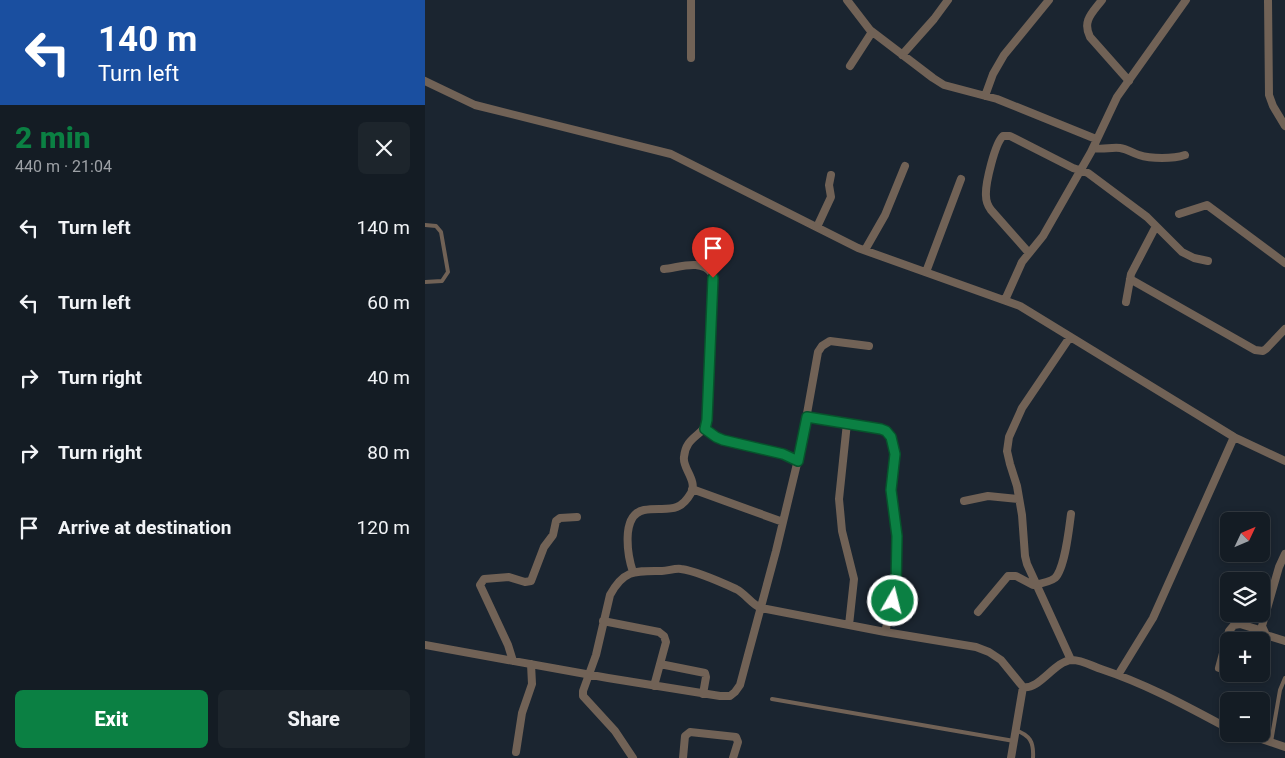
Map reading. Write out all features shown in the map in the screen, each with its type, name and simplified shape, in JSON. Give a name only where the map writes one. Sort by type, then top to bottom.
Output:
[{"type":"street","points":[[691,0],[691,58]]},
{"type":"street","points":[[847,0],[873,32],[945,85],[997,99],[1096,140]]},
{"type":"street","points":[[902,55],[948,0]]},
{"type":"street","points":[[985,96],[993,74],[1004,55],[1049,0]]},
{"type":"street","points":[[1102,0],[1089,18],[1087,30],[1129,81]]},
{"type":"street","points":[[1005,300],[1022,262],[1043,236],[1081,170],[1106,122],[1112,106],[1185,0]]},
{"type":"street","points":[[1268,0],[1269,95],[1285,126]]},
{"type":"street","points":[[850,66],[873,32]]},
{"type":"street","points":[[425,81],[475,105],[671,154],[865,250],[1020,306],[1234,437],[1285,461]]},
{"type":"street","points":[[1029,253],[991,210],[985,194],[1000,138],[1003,136],[1011,136],[1073,168],[1081,170],[1103,184],[1156,226],[1182,252],[1194,258],[1208,261]]},
{"type":"street","points":[[1093,148],[1118,148],[1155,158],[1185,155]]},
{"type":"street","points":[[865,250],[885,215],[905,166]]},
{"type":"street","points":[[817,227],[831,197],[829,185],[831,175]]},
{"type":"street","points":[[926,272],[961,179]]},
{"type":"street","points":[[1179,214],[1207,205],[1285,263]]},
{"type":"street","points":[[1126,302],[1130,279],[1135,266],[1156,226]]},
{"type":"street","points":[[633,572],[627,555],[627,534],[630,523],[636,515],[644,510],[675,509],[691,493],[692,483],[684,464],[684,454],[690,440],[705,429],[707,420],[712,274],[707,268],[692,265],[663,270]]},
{"type":"street","points":[[1130,279],[1255,350],[1263,351],[1266,349],[1285,329]]},
{"type":"street","points":[[1070,337],[1022,408],[1009,437],[1007,451],[1022,515],[1025,556],[1036,585],[1071,660]]},
{"type":"street","points":[[425,644],[703,694],[729,696],[735,692],[739,685],[761,608],[783,522],[798,461],[821,346],[830,341],[869,346]]},
{"type":"street","points":[[807,417],[881,429],[886,431],[894,444],[895,461],[891,490],[897,536],[897,569],[896,588],[885,632]]},
{"type":"street","points":[[847,423],[839,499],[842,531],[854,579],[849,625]]},
{"type":"street","points":[[705,429],[723,440],[783,454],[798,461]]},
{"type":"street","points":[[1118,675],[1153,618],[1234,437]]},
{"type":"street","points":[[692,489],[783,522]]},
{"type":"street","points":[[964,501],[988,496],[1019,499]]},
{"type":"street","points":[[978,612],[1008,576],[1012,575],[1029,584],[1036,585],[1051,580],[1060,572],[1071,514]]},
{"type":"street","points":[[513,661],[508,645],[481,589],[481,581],[509,576],[525,582],[531,581],[544,547],[553,535],[556,521],[560,518],[577,517]]},
{"type":"street","points":[[1263,631],[1263,621],[1279,567],[1285,554]]},
{"type":"street","points":[[633,758],[615,731],[585,700],[583,691],[596,655],[607,602],[614,586],[623,577],[642,570],[684,570],[735,589],[761,608],[976,647],[989,652],[1001,660],[1023,687],[1011,758]]},
{"type":"street","points":[[603,621],[661,633],[666,642],[654,686]]},
{"type":"street","points":[[1219,668],[1229,631],[1233,625],[1240,624],[1263,631],[1270,637],[1285,641]]},
{"type":"street","points":[[1023,687],[1032,686],[1061,664],[1071,660],[1078,661],[1162,693],[1220,722]]},
{"type":"street","points":[[515,752],[522,713],[532,684],[531,664]]},
{"type":"street","points":[[660,664],[705,673],[703,694]]},
{"type":"street","points":[[683,758],[685,736],[690,732],[736,737],[738,742],[733,758]]},
{"type":"street","points":[[1271,742],[1285,747]]},
{"type":"lane","points":[[425,225],[436,226],[441,232],[448,272],[442,280],[425,282]]},
{"type":"lane","points":[[1271,742],[1280,690],[1285,678]]},
{"type":"lane","points":[[772,699],[1014,741]]},
{"type":"lane","points":[[1015,730],[1025,733],[1032,741],[1033,758]]},
{"type":"route","points":[[713,278],[707,420],[705,429],[723,440],[783,454],[798,461],[807,417],[886,431],[894,444],[895,454],[891,490],[897,536],[896,588],[893,601]]}]
